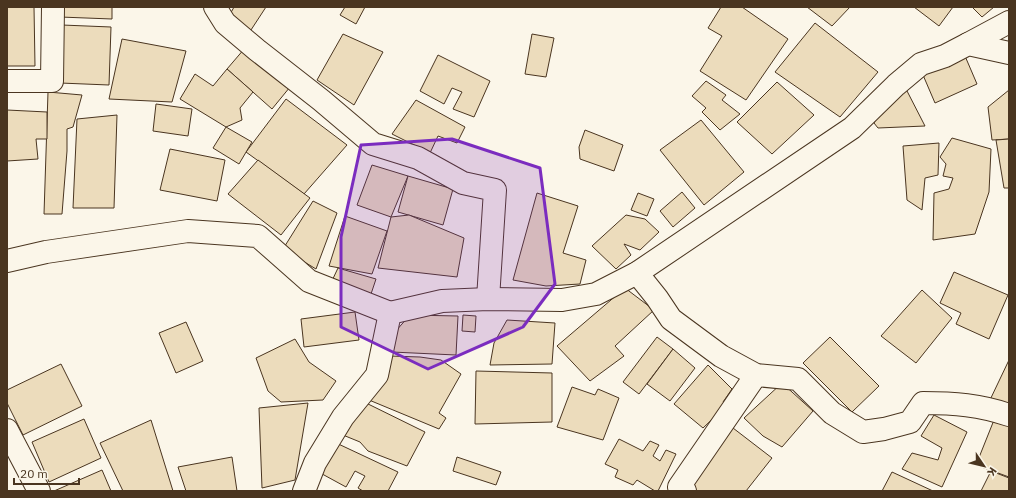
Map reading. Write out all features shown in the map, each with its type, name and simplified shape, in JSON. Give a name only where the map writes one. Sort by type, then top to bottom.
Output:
[{"type":"street","points":[[7,81],[52,81],[53,7]]},
{"type":"street","points":[[215,7],[225,23],[373,144],[418,158],[463,182],[495,190],[488,299]]},
{"type":"street","points":[[7,261],[46,252],[188,231],[258,236],[309,281],[390,313],[442,301],[488,299],[562,300],[596,294],[637,273],[852,128],[896,85],[921,64],[945,56],[1009,22]]},
{"type":"street","points":[[968,44],[1009,53]]},
{"type":"street","points":[[637,273],[657,298],[671,319],[721,356],[756,375],[798,378],[832,413],[863,432],[884,429],[910,422],[923,403],[957,403],[990,409],[1009,415]]},
{"type":"street","points":[[304,491],[315,463],[343,417],[377,375],[390,313]]},
{"type":"street","points":[[685,491],[679,487],[756,375]]},
{"type":"street","points":[[7,430],[39,491]]},
{"type":"highlighted area","points":[[452,139],[540,168],[555,284],[523,327],[428,369],[341,327],[341,237],[361,145]]},
{"type":"building","points":[[7,7],[34,7],[35,66],[7,66]]},
{"type":"building","points":[[60,7],[112,7],[112,19],[60,17]]},
{"type":"building","points":[[234,7],[266,7],[249,33],[228,18]]},
{"type":"building","points":[[345,7],[365,7],[356,24],[340,15]]},
{"type":"building","points":[[721,7],[742,7],[788,39],[746,100],[700,71],[722,36],[708,28]]},
{"type":"building","points":[[807,7],[850,7],[832,26]]},
{"type":"building","points":[[914,7],[953,7],[939,26]]},
{"type":"building","points":[[972,7],[994,7],[982,17]]},
{"type":"building","points":[[815,23],[878,72],[840,117],[775,72]]},
{"type":"building","points":[[62,25],[111,27],[109,85],[60,83]]},
{"type":"building","points":[[343,34],[383,52],[354,105],[317,80]]},
{"type":"building","points":[[532,34],[554,38],[546,77],[525,74]]},
{"type":"building","points":[[122,39],[186,51],[172,102],[109,99]]},
{"type":"building","points":[[245,48],[290,87],[272,109],[227,69]]},
{"type":"building","points":[[438,55],[490,81],[474,117],[453,109],[462,92],[452,88],[444,104],[420,91]]},
{"type":"building","points":[[965,56],[977,84],[935,103],[923,75]]},
{"type":"building","points":[[227,69],[253,92],[240,108],[242,120],[226,127],[180,99],[195,74],[213,86]]},
{"type":"building","points":[[706,81],[726,95],[722,100],[740,114],[720,130],[702,112],[706,108],[692,96]]},
{"type":"building","points":[[777,82],[814,115],[772,154],[737,122]]},
{"type":"building","points":[[906,89],[925,126],[878,128],[874,123],[883,102]]},
{"type":"building","points":[[1009,90],[1009,139],[992,140],[988,107]]},
{"type":"building","points":[[48,92],[82,95],[73,127],[67,129],[67,151],[62,214],[44,214]]},
{"type":"building","points":[[286,99],[347,145],[304,194],[246,152]]},
{"type":"building","points":[[416,100],[465,127],[457,143],[438,136],[430,153],[392,134]]},
{"type":"building","points":[[156,104],[192,109],[188,136],[153,131]]},
{"type":"building","points":[[7,110],[47,112],[47,139],[36,139],[38,159],[7,161]]},
{"type":"building","points":[[117,115],[114,208],[73,208],[77,119]]},
{"type":"building","points":[[701,120],[744,172],[704,205],[660,150]]},
{"type":"building","points":[[226,127],[252,142],[239,164],[213,148]]},
{"type":"building","points":[[585,130],[623,145],[614,171],[580,159],[579,147]]},
{"type":"building","points":[[952,138],[991,149],[989,192],[975,234],[933,240],[934,193],[949,189],[953,178],[943,176],[946,164],[940,157]]},
{"type":"building","points":[[1009,139],[1009,188],[1004,188],[996,140]]},
{"type":"building","points":[[939,143],[938,175],[925,178],[922,210],[907,200],[903,146]]},
{"type":"building","points":[[170,149],[225,160],[217,201],[160,190]]},
{"type":"building","points":[[258,160],[310,198],[281,235],[228,194]]},
{"type":"building","points":[[372,165],[408,176],[391,217],[357,205]]},
{"type":"building","points":[[408,176],[453,189],[443,225],[398,212]]},
{"type":"building","points":[[682,192],[695,208],[673,227],[660,211]]},
{"type":"building","points":[[537,193],[578,206],[563,253],[586,260],[580,284],[546,286],[513,280]]},
{"type":"building","points":[[638,193],[654,199],[647,216],[631,210]]},
{"type":"building","points":[[313,201],[337,213],[316,269],[283,249]]},
{"type":"building","points":[[409,215],[464,238],[457,277],[378,268],[391,217]]},
{"type":"building","points":[[626,215],[645,219],[659,232],[640,250],[624,244],[631,255],[616,269],[592,246]]},
{"type":"building","points":[[345,216],[387,231],[372,274],[329,266]]},
{"type":"building","points":[[338,268],[376,279],[370,297],[330,285]]},
{"type":"building","points":[[954,272],[1008,295],[989,339],[956,324],[961,313],[940,303]]},
{"type":"building","points":[[625,288],[654,310],[615,346],[624,356],[590,381],[557,346]]},
{"type":"building","points":[[922,290],[952,318],[916,363],[881,336]]},
{"type":"building","points":[[355,312],[359,340],[304,347],[301,319]]},
{"type":"building","points":[[410,315],[458,316],[456,355],[392,352],[394,333]]},
{"type":"building","points":[[463,315],[476,316],[475,332],[462,331]]},
{"type":"building","points":[[507,320],[555,323],[552,364],[490,365],[494,343]]},
{"type":"building","points":[[186,322],[203,361],[176,373],[159,333]]},
{"type":"building","points":[[657,337],[673,349],[639,394],[623,382]]},
{"type":"building","points":[[830,337],[879,386],[852,412],[803,363]]},
{"type":"building","points":[[295,339],[309,362],[336,381],[323,400],[281,402],[268,391],[256,358]]},
{"type":"building","points":[[673,349],[695,368],[670,401],[647,384]]},
{"type":"building","points":[[390,356],[420,357],[441,360],[461,374],[439,413],[446,418],[439,429],[369,400]]},
{"type":"building","points":[[1009,360],[1009,410],[989,402]]},
{"type":"building","points":[[61,364],[82,406],[23,435],[7,403],[7,390]]},
{"type":"building","points":[[708,365],[732,389],[723,402],[727,405],[703,428],[674,404]]},
{"type":"building","points":[[476,371],[552,373],[552,422],[475,424]]},
{"type":"building","points":[[782,383],[813,411],[782,447],[763,436],[744,418]]},
{"type":"building","points":[[572,387],[595,395],[598,389],[619,398],[603,440],[557,427]]},
{"type":"building","points":[[362,401],[425,432],[407,466],[368,451],[360,442],[338,433]]},
{"type":"building","points":[[308,403],[295,480],[262,488],[259,408]]},
{"type":"building","points":[[934,415],[967,432],[942,487],[902,469],[912,453],[938,460],[942,448],[921,436]]},
{"type":"building","points":[[84,419],[101,458],[49,482],[32,442]]},
{"type":"building","points":[[151,420],[173,491],[123,491],[100,443]]},
{"type":"building","points":[[994,420],[1009,426],[1009,477],[976,465]]},
{"type":"building","points":[[733,428],[772,458],[746,491],[695,491],[684,484]]},
{"type":"building","points":[[619,439],[643,451],[650,441],[659,445],[653,456],[660,461],[666,450],[676,454],[658,491],[655,491],[637,480],[633,485],[615,477],[618,470],[605,464]]},
{"type":"building","points":[[332,441],[398,472],[388,491],[363,491],[358,488],[365,476],[355,471],[346,487],[313,469]]},
{"type":"building","points":[[232,457],[237,491],[186,491],[178,467]]},
{"type":"building","points":[[457,457],[501,472],[496,485],[453,471]]},
{"type":"building","points":[[102,470],[111,491],[54,491]]},
{"type":"building","points":[[991,471],[1009,478],[1009,491],[981,491]]},
{"type":"building","points":[[892,472],[933,491],[882,491]]}]
